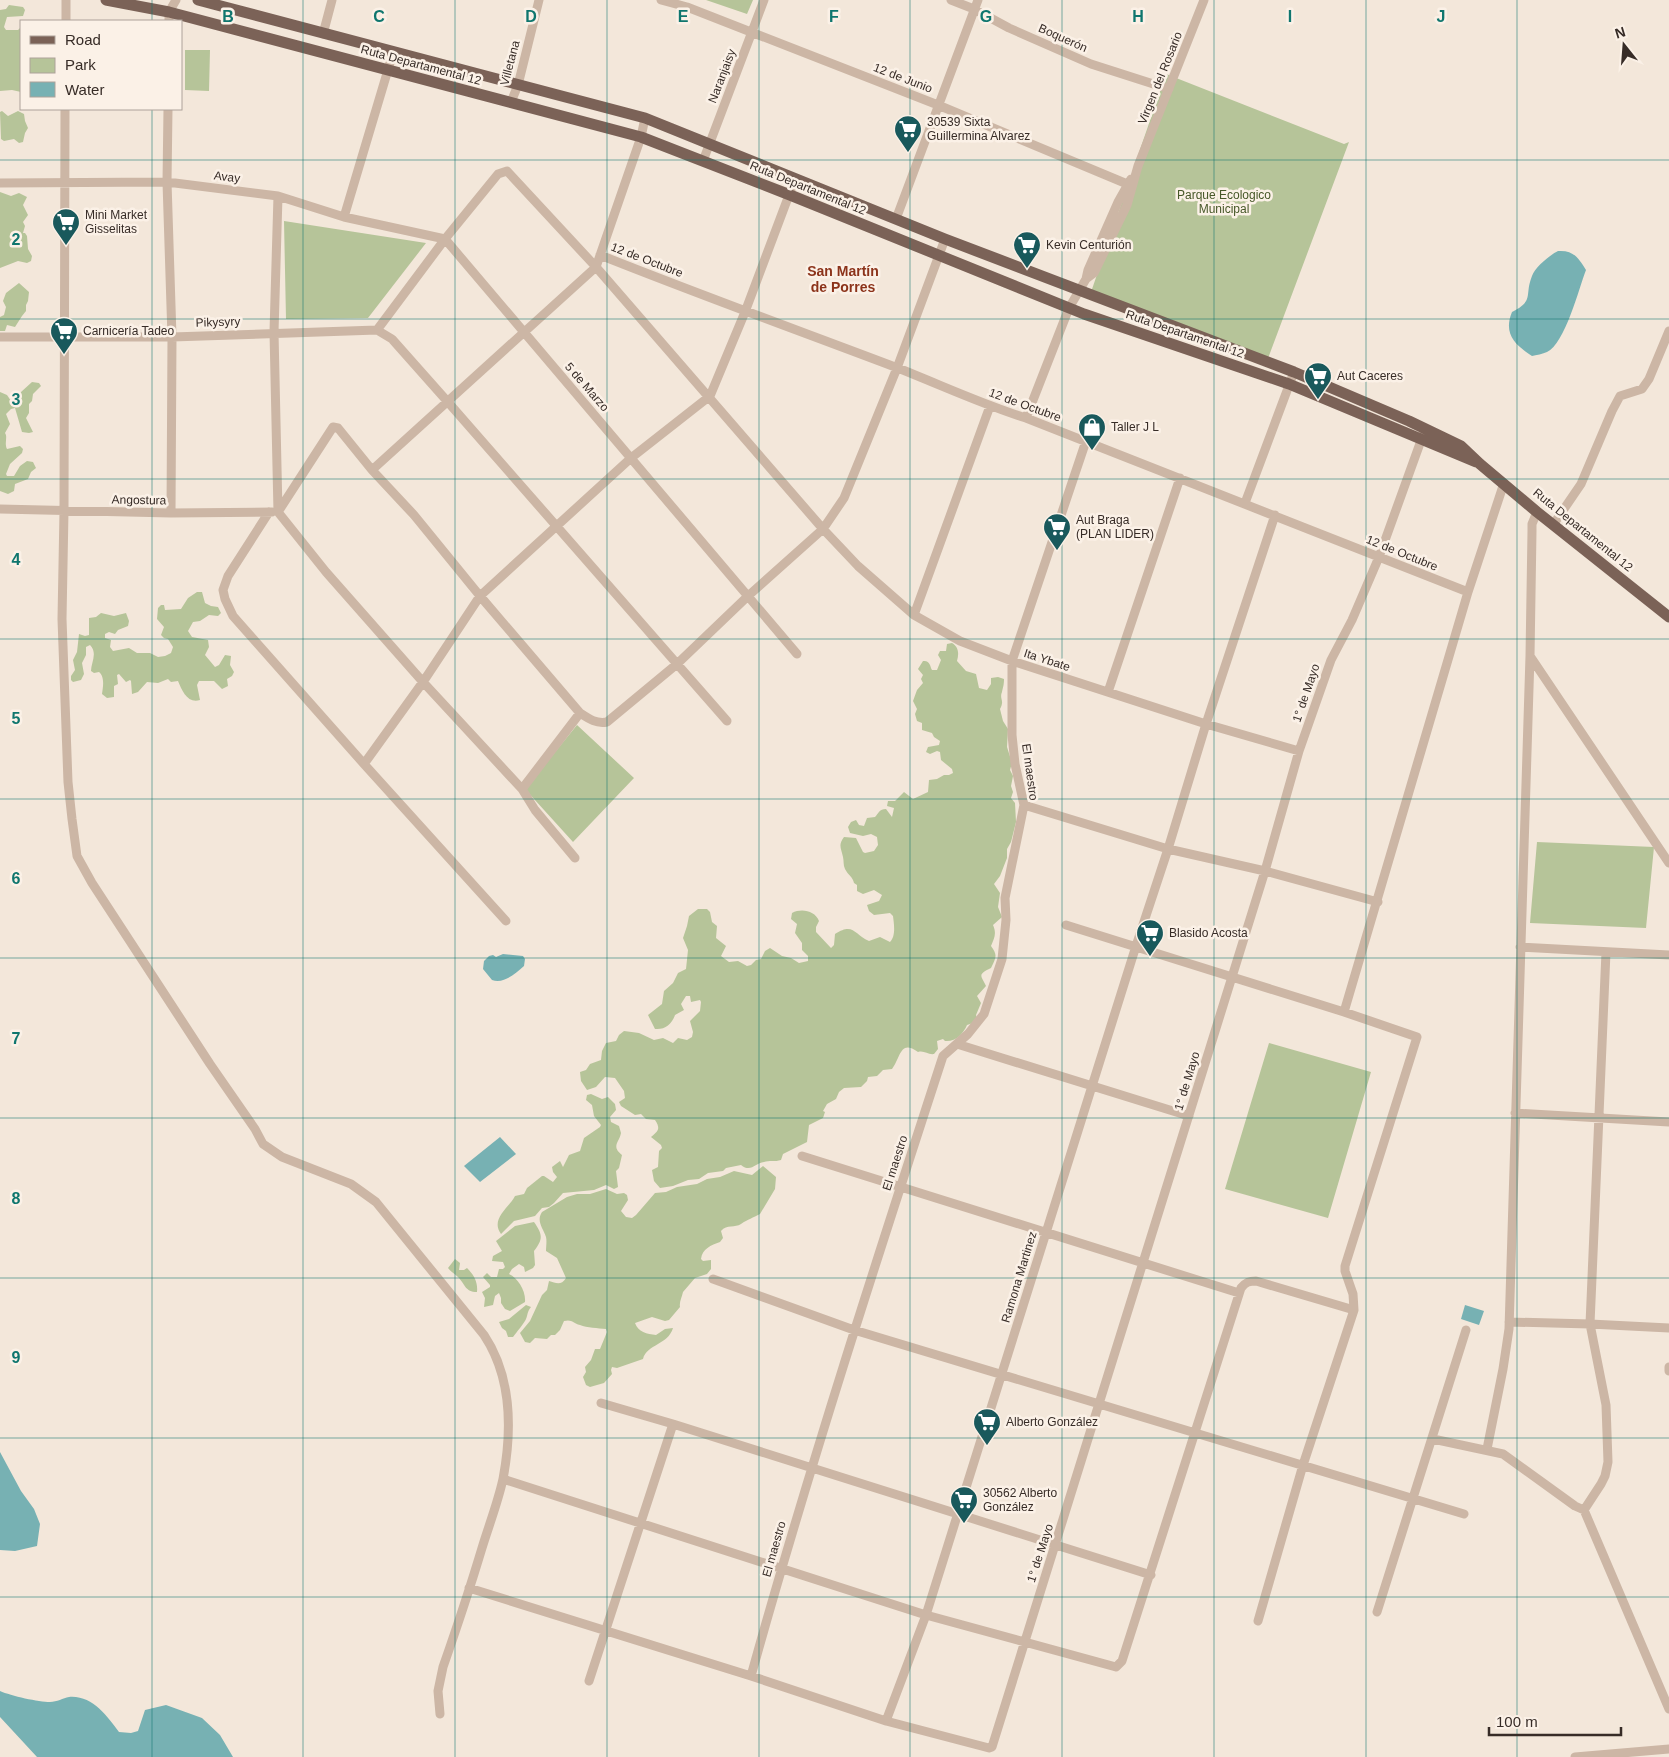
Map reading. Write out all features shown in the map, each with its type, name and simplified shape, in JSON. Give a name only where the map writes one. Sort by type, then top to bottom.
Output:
[{"type":"main road","name":"Ruta Departamental 12","points":[[106,0],[388,70],[642,137],[1069,308],[1289,384],[1421,441],[1480,464]]},
{"type":"main road","name":"Ruta Departamental 12","points":[[198,0],[645,118],[945,239],[1294,372],[1461,446],[1537,512],[1669,617]]},
{"type":"street","points":[[66,0],[66,20]]},
{"type":"street","points":[[169,16],[176,0]]},
{"type":"street","points":[[324,34],[332,0]]},
{"type":"street","name":"Villetana","points":[[511,102],[518,85],[539,0]]},
{"type":"street","name":"12 de Junio","points":[[661,0],[687,7],[938,105],[1130,185]]},
{"type":"street","name":"Naranjaisy","points":[[703,161],[764,0]]},
{"type":"street","name":"Boquerón","points":[[951,0],[1091,64],[1169,89]]},
{"type":"street","points":[[896,219],[978,0]]},
{"type":"street","name":"Virgen del Rosario","points":[[1026,418],[1069,308],[1086,279],[1088,270],[1118,202],[1130,185],[1204,0]]},
{"type":"street","points":[[344,217],[393,53]]},
{"type":"street","points":[[65,110],[62,618],[69,792],[77,856],[92,883],[210,1064],[255,1129],[263,1144],[282,1157],[351,1184],[376,1202],[484,1335],[494,1350],[501,1366],[507,1394],[508,1435],[503,1479],[470,1588],[443,1667],[438,1691],[440,1714]]},
{"type":"street","points":[[168,110],[167,182],[172,337],[171,513]]},
{"type":"street","points":[[372,470],[596,266],[642,137],[645,118]]},
{"type":"street","name":"Ita Ybate","points":[[445,239],[498,174],[507,171],[596,266],[823,529],[858,566],[914,614],[960,641],[1012,661],[1206,724],[1299,751]]},
{"type":"street","points":[[364,764],[423,682],[480,596],[631,458],[710,396],[746,312],[795,179]]},
{"type":"street","name":"Avay","points":[[0,182],[167,182],[278,196],[344,217],[445,239]]},
{"type":"street","points":[[278,196],[274,332],[273,512],[423,682],[522,789],[535,810],[575,858]]},
{"type":"street","points":[[445,239],[377,330],[392,339],[728,721]]},
{"type":"street","name":"5 de Marzo","points":[[445,239],[797,654]]},
{"type":"street","points":[[506,921],[233,616],[223,590],[228,576],[333,427],[338,428],[372,470],[414,515],[580,713],[594,721],[607,722],[677,664],[748,596],[823,529],[844,498],[897,368],[945,239]]},
{"type":"street","name":"12 de Octubre","points":[[600,256],[1086,441],[1468,592]]},
{"type":"street","name":"Pikysyry","points":[[0,337],[172,337],[274,332],[377,330]]},
{"type":"street","points":[[1553,525],[1581,484],[1620,396],[1642,389],[1649,379],[1669,331]]},
{"type":"street","points":[[1245,503],[1294,372]]},
{"type":"street","points":[[914,614],[990,406]]},
{"type":"street","name":"1° de Mayo","points":[[886,1721],[989,1748],[992,1747],[1233,977],[1299,751],[1331,660],[1352,620],[1378,558],[1426,429]]},
{"type":"street","name":"El maestro","points":[[751,1676],[781,1569],[854,1330],[943,1056],[976,1025],[984,1014],[1002,959],[1006,920],[1005,898],[1024,805],[1015,764],[1012,735],[1012,661],[1086,441]]},
{"type":"street","points":[[1108,692],[1180,478]]},
{"type":"street","points":[[1344,1012],[1468,592],[1504,483]]},
{"type":"street","name":"Angostura","points":[[0,509],[171,513],[273,512]]},
{"type":"street","points":[[1487,1449],[1503,1369],[1509,1322],[1530,656],[1532,524],[1537,512]]},
{"type":"street","name":"Ramona Martinez","points":[[886,1721],[926,1615],[1206,724],[1275,515]]},
{"type":"street","points":[[1530,656],[1669,863]]},
{"type":"street","points":[[522,789],[580,713]]},
{"type":"street","points":[[1024,805],[1168,849],[1378,902]]},
{"type":"street","points":[[1066,925],[1344,1012],[1417,1037],[1345,1266],[1346,1278],[1353,1294],[1354,1310],[1303,1465],[1258,1621]]},
{"type":"street","points":[[1520,947],[1669,954]]},
{"type":"street","points":[[1584,1510],[1605,1476],[1608,1462],[1606,1405],[1590,1324],[1606,952]]},
{"type":"street","points":[[957,1044],[1189,1116]]},
{"type":"street","points":[[1515,1112],[1669,1122]]},
{"type":"street","points":[[802,1156],[1239,1293]]},
{"type":"street","points":[[713,1279],[854,1330],[1464,1514]]},
{"type":"street","points":[[503,1479],[926,1615],[1116,1667],[1122,1661],[1239,1293],[1245,1283],[1256,1281],[1354,1310]]},
{"type":"street","points":[[1509,1322],[1669,1328]]},
{"type":"street","points":[[1377,1612],[1466,1330]]},
{"type":"street","points":[[601,1403],[1150,1575]]},
{"type":"street","points":[[589,1681],[673,1424]]},
{"type":"street","points":[[1433,1439],[1487,1449],[1503,1454],[1575,1506],[1584,1510],[1669,1709]]},
{"type":"street","points":[[470,1588],[751,1676],[886,1721]]},
{"type":"street","points":[[1575,1757],[1669,1749]]},
{"type":"green space","points":[[706,0],[753,0],[747,14]]},
{"type":"green space","points":[[9,5],[23,7],[25,10],[23,16],[7,17],[4,27],[6,30],[18,30],[20,28],[20,92],[0,91],[0,10],[6,9]]},
{"type":"green space","points":[[185,50],[210,50],[209,91],[185,90]]},
{"type":"green space","name":"Parque Ecologico Municipal","points":[[1166,74],[1344,144],[1349,142],[1267,361],[1090,295]]},
{"type":"green space","points":[[2,111],[8,116],[18,111],[24,114],[28,128],[23,142],[19,143],[14,139],[4,141],[1,139],[0,112]]},
{"type":"green space","points":[[0,192],[11,196],[19,193],[27,197],[23,205],[28,215],[23,222],[25,226],[23,233],[27,236],[28,249],[32,256],[31,261],[27,263],[18,261],[0,268]]},
{"type":"green space","points":[[284,221],[426,243],[368,318],[286,319]]},
{"type":"green space","points":[[19,283],[29,292],[26,311],[15,327],[7,325],[5,331],[0,331],[0,317],[4,315],[6,307],[3,301],[6,293]]},
{"type":"green space","points":[[32,382],[39,383],[41,386],[33,394],[26,418],[33,432],[22,432],[15,408],[6,414],[10,424],[5,433],[7,449],[20,446],[23,449],[22,453],[10,464],[6,474],[7,476],[14,476],[20,466],[27,461],[33,462],[36,468],[31,472],[28,479],[15,484],[14,491],[8,494],[0,491],[0,392],[15,402],[21,392]]},
{"type":"green space","points":[[197,592],[202,592],[205,603],[218,607],[221,613],[218,616],[209,615],[200,621],[193,622],[188,631],[192,637],[208,640],[209,647],[205,655],[215,667],[219,665],[225,655],[231,656],[230,665],[234,672],[227,679],[228,686],[222,689],[214,681],[199,681],[197,685],[200,700],[196,701],[186,696],[178,681],[171,682],[168,679],[158,683],[147,682],[138,692],[132,694],[131,681],[126,682],[119,674],[117,675],[118,684],[114,686],[114,697],[107,698],[102,694],[103,682],[101,674],[91,671],[94,651],[90,645],[86,647],[86,655],[82,663],[84,674],[81,680],[73,682],[71,680],[75,670],[73,660],[77,652],[79,634],[89,635],[89,618],[96,617],[101,613],[114,616],[126,613],[129,621],[128,626],[118,630],[115,634],[109,632],[105,634],[105,638],[111,640],[110,647],[113,651],[129,648],[137,653],[150,653],[158,657],[165,656],[171,653],[173,647],[168,639],[161,635],[164,627],[157,619],[158,608],[164,605],[165,610],[181,609],[188,598]]},
{"type":"green space","points":[[952,643],[958,651],[957,661],[966,671],[976,674],[979,688],[987,690],[991,684],[991,678],[998,677],[1004,679],[1000,709],[1003,721],[1008,729],[1007,747],[1012,763],[1010,770],[1013,776],[1011,798],[1015,803],[1016,822],[1011,842],[1007,849],[1007,858],[1000,876],[994,884],[1000,893],[998,907],[1002,917],[993,925],[995,933],[991,946],[996,957],[991,968],[986,970],[981,976],[986,986],[977,996],[981,1003],[976,1015],[977,1018],[973,1023],[967,1025],[956,1039],[937,1041],[938,1049],[934,1054],[918,1052],[908,1047],[902,1051],[892,1069],[883,1070],[877,1076],[868,1077],[861,1087],[844,1088],[839,1092],[836,1099],[827,1104],[823,1111],[825,1112],[823,1118],[809,1125],[807,1142],[783,1154],[781,1160],[766,1161],[750,1168],[741,1165],[726,1168],[723,1171],[708,1173],[699,1179],[660,1188],[654,1181],[652,1170],[658,1167],[659,1151],[662,1148],[651,1137],[658,1130],[655,1120],[646,1119],[641,1114],[635,1115],[621,1106],[619,1102],[625,1098],[624,1091],[615,1078],[605,1077],[596,1087],[587,1090],[581,1081],[580,1072],[586,1070],[590,1064],[601,1060],[602,1051],[606,1043],[616,1041],[624,1031],[639,1033],[654,1040],[663,1038],[673,1043],[678,1038],[687,1040],[692,1037],[693,1032],[690,1021],[700,1011],[700,1000],[691,1002],[690,996],[686,996],[681,1004],[684,1010],[675,1015],[670,1024],[662,1028],[655,1029],[648,1015],[662,1004],[664,991],[673,983],[678,973],[686,969],[688,950],[683,938],[689,916],[698,909],[707,909],[710,912],[712,922],[717,926],[716,938],[726,946],[721,956],[729,962],[738,961],[747,966],[761,959],[765,951],[770,948],[782,956],[791,958],[799,963],[808,961],[808,956],[802,950],[802,943],[795,933],[797,924],[791,919],[792,913],[800,911],[808,911],[817,918],[819,921],[816,932],[831,948],[834,945],[835,934],[846,929],[854,931],[869,941],[880,937],[890,942],[894,933],[893,916],[890,913],[874,915],[869,911],[867,905],[879,901],[882,895],[874,890],[863,894],[857,891],[857,885],[844,867],[841,844],[844,837],[856,838],[863,852],[874,851],[878,845],[877,837],[871,834],[863,836],[850,833],[848,827],[851,822],[856,820],[859,825],[864,826],[867,818],[875,817],[880,810],[884,809],[892,817],[894,808],[887,806],[888,801],[895,801],[904,792],[913,799],[928,792],[929,780],[953,773],[952,769],[941,760],[940,752],[937,751],[930,754],[926,752],[928,747],[939,745],[940,741],[932,733],[922,730],[922,723],[917,721],[915,714],[917,709],[913,701],[917,690],[923,683],[921,679],[923,675],[918,669],[923,661],[928,662],[932,670],[937,670],[941,660],[938,655],[940,651],[946,651],[947,644]]},
{"type":"green space","points":[[577,725],[634,778],[573,842],[525,789]]},
{"type":"green space","points":[[1537,842],[1654,847],[1646,928],[1530,923]]},
{"type":"green space","points":[[1269,1043],[1371,1072],[1328,1218],[1225,1189]]},
{"type":"green space","points":[[591,1094],[602,1099],[608,1097],[615,1104],[616,1110],[610,1117],[611,1122],[619,1126],[621,1133],[616,1147],[622,1155],[619,1168],[616,1171],[618,1187],[614,1189],[606,1185],[594,1190],[563,1193],[549,1207],[542,1208],[535,1216],[514,1221],[501,1234],[498,1229],[499,1219],[515,1196],[524,1194],[527,1188],[542,1176],[553,1182],[557,1177],[552,1167],[560,1161],[563,1167],[569,1155],[580,1151],[584,1138],[600,1127],[601,1125],[594,1116],[592,1105],[586,1100],[587,1095]]},
{"type":"green space","points":[[763,1166],[776,1177],[775,1189],[760,1214],[739,1225],[721,1231],[723,1238],[720,1242],[708,1248],[703,1253],[701,1259],[703,1261],[711,1260],[711,1269],[707,1274],[695,1278],[683,1292],[680,1307],[669,1320],[665,1321],[652,1317],[635,1323],[641,1330],[653,1335],[665,1329],[673,1328],[667,1338],[649,1350],[643,1359],[617,1368],[612,1367],[612,1374],[604,1383],[590,1387],[586,1385],[583,1377],[586,1372],[585,1367],[591,1360],[595,1349],[600,1349],[607,1332],[606,1329],[586,1327],[571,1321],[564,1321],[560,1330],[555,1335],[551,1335],[547,1339],[535,1338],[530,1343],[525,1342],[520,1333],[530,1321],[542,1295],[547,1290],[549,1281],[560,1283],[566,1278],[557,1258],[546,1251],[546,1237],[540,1221],[542,1212],[567,1197],[577,1194],[590,1194],[606,1189],[617,1194],[624,1193],[627,1195],[628,1200],[621,1211],[626,1217],[632,1218],[655,1193],[697,1184],[734,1171],[752,1175]]},
{"type":"green space","points":[[534,1222],[541,1237],[534,1251],[535,1265],[525,1272],[524,1267],[519,1264],[509,1274],[521,1285],[525,1302],[510,1311],[505,1309],[501,1303],[499,1293],[495,1296],[493,1305],[484,1307],[485,1298],[482,1292],[490,1287],[490,1285],[483,1277],[487,1273],[491,1277],[497,1277],[499,1269],[505,1267],[503,1262],[492,1261],[493,1256],[502,1251],[496,1241],[515,1226]]},
{"type":"green space","points":[[455,1259],[460,1263],[459,1270],[467,1268],[474,1276],[477,1292],[470,1291],[448,1268]]},
{"type":"green space","points":[[526,1305],[531,1307],[525,1320],[513,1337],[508,1337],[499,1322],[509,1319]]},
{"type":"water","points":[[1558,251],[1575,255],[1586,270],[1571,315],[1560,338],[1554,347],[1547,352],[1532,356],[1520,348],[1512,338],[1509,327],[1510,320],[1512,312],[1526,301],[1532,276],[1536,269],[1547,258]]},
{"type":"water","points":[[503,954],[523,956],[525,959],[524,966],[513,975],[501,981],[492,980],[483,969],[484,961],[489,956],[493,955],[496,957]]},
{"type":"water","points":[[500,1137],[516,1154],[480,1182],[464,1166]]},
{"type":"water","points":[[1465,1305],[1484,1311],[1479,1325],[1461,1319]]},
{"type":"water","points":[[0,1452],[21,1491],[34,1509],[40,1524],[37,1546],[15,1551],[0,1550]]},
{"type":"water","points":[[0,1691],[18,1697],[45,1702],[69,1697],[85,1699],[98,1708],[119,1732],[131,1733],[138,1731],[145,1710],[166,1705],[202,1718],[220,1735],[233,1757],[37,1757],[0,1717]]},
{"type":"place","name":"30539 Sixta Guillermina Alvarez","points":[[908,153]]},
{"type":"place","name":"Mini Market Gisselitas","points":[[66,246]]},
{"type":"place","name":"Kevin Centurión","points":[[1027,269]]},
{"type":"place","name":"Carnicería Tadeo","points":[[64,355]]},
{"type":"place","name":"Aut Caceres","points":[[1318,400]]},
{"type":"place","name":"Taller J L","points":[[1092,451]]},
{"type":"place","name":"Aut Braga (PLAN LIDER)","points":[[1057,551]]},
{"type":"place","name":"Blasido Acosta","points":[[1150,957]]},
{"type":"place","name":"Alberto González","points":[[987,1446]]},
{"type":"place","name":"30562 Alberto González","points":[[964,1524]]},
{"type":"district","name":"San Martín de Porres","points":[[843,280]]}]
